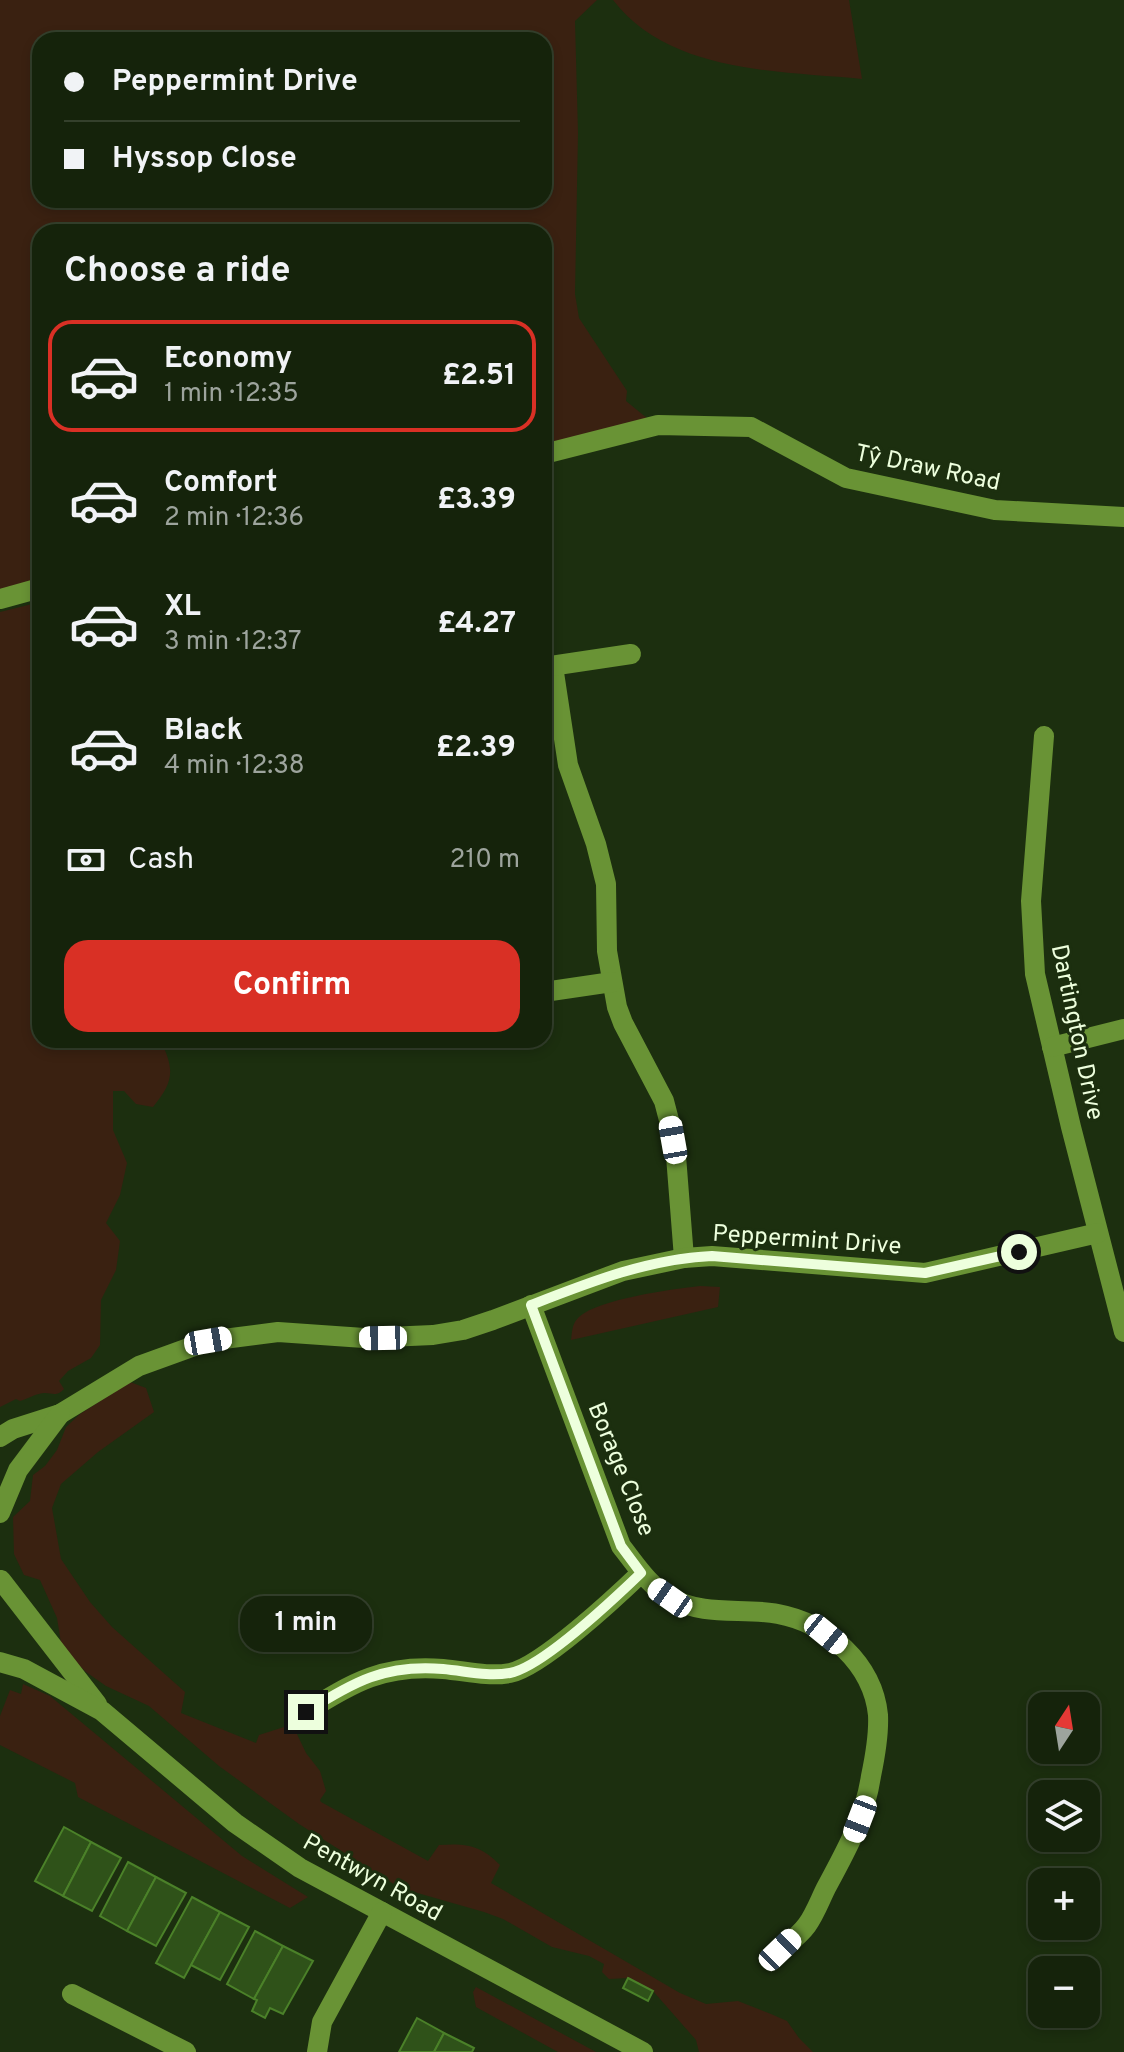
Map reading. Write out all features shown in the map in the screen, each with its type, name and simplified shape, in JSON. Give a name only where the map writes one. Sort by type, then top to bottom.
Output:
[{"type":"street","name":"Tŷ Draw Road","points":[[552,452],[658,425],[751,427],[846,478],[995,510],[1124,517]]},
{"type":"street","points":[[0,599],[32,590]]},
{"type":"street","points":[[552,667],[631,654]]},
{"type":"street","points":[[552,682],[568,765],[596,844],[606,884],[607,951],[612,982],[623,1023],[664,1101],[676,1156],[684,1258]]},
{"type":"street","name":"Dartington Drive","points":[[1044,736],[1031,901],[1035,974],[1124,1332]]},
{"type":"street","points":[[552,991],[612,982]]},
{"type":"street","points":[[1052,1047],[1124,1029]]},
{"type":"street","name":"Peppermint Drive","points":[[0,1437],[13,1429],[60,1414],[139,1366],[208,1341],[278,1332],[364,1338],[433,1335],[463,1330],[599,1278],[684,1258],[712,1256],[925,1273],[1098,1233]]},
{"type":"street","name":"Borage Close","points":[[531,1305],[621,1546],[641,1573],[670,1598],[691,1607],[778,1614],[803,1621],[843,1648],[859,1664],[871,1688],[878,1715],[867,1800],[852,1839],[806,1926],[780,1950]]},
{"type":"street","name":"Peppermint Drive","points":[[0,1513],[18,1470],[60,1414]]},
{"type":"street","points":[[306,1712],[371,1675],[407,1669],[442,1669],[483,1675],[513,1673],[541,1658],[641,1573]]},
{"type":"street","name":"Pentwyn Road","points":[[0,1581],[102,1711],[235,1823],[300,1868],[643,2052]]},
{"type":"street","name":"Pentwyn Road","points":[[0,1662],[24,1669],[102,1711]]},
{"type":"street","points":[[317,2052],[322,2022],[382,1912]]},
{"type":"street","points":[[72,1994],[186,2052]]},
{"type":"shaded area","points":[[0,0],[597,0],[575,21],[578,133],[575,294],[579,318],[627,391],[626,401],[653,423],[552,450],[552,224],[32,224],[32,584],[0,591]]},
{"type":"shaded area","points":[[613,0],[849,0],[862,79],[761,70],[694,55],[664,42],[636,24]]},
{"type":"shaded area","points":[[32,604],[32,1048],[163,1048],[170,1075],[165,1090],[153,1107],[136,1104],[124,1091],[113,1091],[113,1130],[127,1163],[120,1195],[106,1223],[120,1241],[116,1270],[101,1300],[100,1345],[91,1358],[68,1371],[59,1381],[64,1389],[61,1392],[43,1393],[20,1401],[16,1399],[0,1407],[0,612]]},
{"type":"shaded area","points":[[700,1286],[720,1287],[718,1307],[571,1340],[579,1317],[602,1305]]},
{"type":"shaded area","points":[[130,1382],[146,1388],[154,1412],[98,1452],[61,1484],[52,1508],[61,1559],[90,1602],[112,1627],[185,1692],[181,1713],[256,1743],[259,1735],[284,1727],[296,1732],[306,1753],[320,1771],[326,1791],[321,1802],[428,1861],[439,1845],[457,1844],[479,1849],[500,1865],[491,1883],[680,1993],[706,2004],[738,2001],[787,2021],[813,2052],[699,2052],[696,2040],[653,1991],[628,1978],[609,1979],[602,1972],[604,1964],[589,1956],[552,1947],[503,1919],[400,1888],[299,1824],[219,1766],[149,1706],[106,1686],[62,1649],[57,1618],[40,1580],[24,1575],[14,1554],[13,1517],[30,1501],[33,1475],[45,1466],[57,1450],[66,1427],[80,1414]]},
{"type":"shaded area","points":[[23,1684],[50,1696],[242,1856],[308,1897],[290,1908],[78,1797],[75,1783],[0,1745],[0,1716],[10,1690],[21,1694]]},
{"type":"shaded area","points":[[476,1987],[596,2052],[558,2052],[476,2007],[473,1992]]},
{"type":"building","points":[[64,1827],[91,1842],[63,1896],[35,1881]]},
{"type":"building","points":[[91,1842],[121,1858],[92,1911],[63,1896]]},
{"type":"building","points":[[128,1862],[156,1877],[127,1931],[100,1916]]},
{"type":"building","points":[[156,1877],[186,1893],[156,1946],[127,1931]]},
{"type":"building","points":[[192,1897],[220,1912],[184,1978],[156,1963]]},
{"type":"building","points":[[220,1912],[249,1927],[220,1980],[191,1965]]},
{"type":"building","points":[[255,1931],[283,1946],[254,1999],[227,1984]]},
{"type":"building","points":[[283,1946],[313,1961],[283,2014],[270,2008],[265,2018],[252,2011],[257,2000],[254,1999]]},
{"type":"building","points":[[628,1978],[653,1991],[648,2001],[623,1988]]},
{"type":"building","points":[[417,2018],[444,2033],[434,2052],[399,2052]]},
{"type":"building","points":[[444,2033],[474,2048],[472,2052],[434,2052]]},
{"type":"route","points":[[306,1712],[371,1675],[407,1669],[442,1669],[483,1675],[513,1673],[541,1658],[641,1573],[621,1546],[531,1305],[599,1278],[684,1258],[712,1256],[925,1273],[1019,1252]]}]
